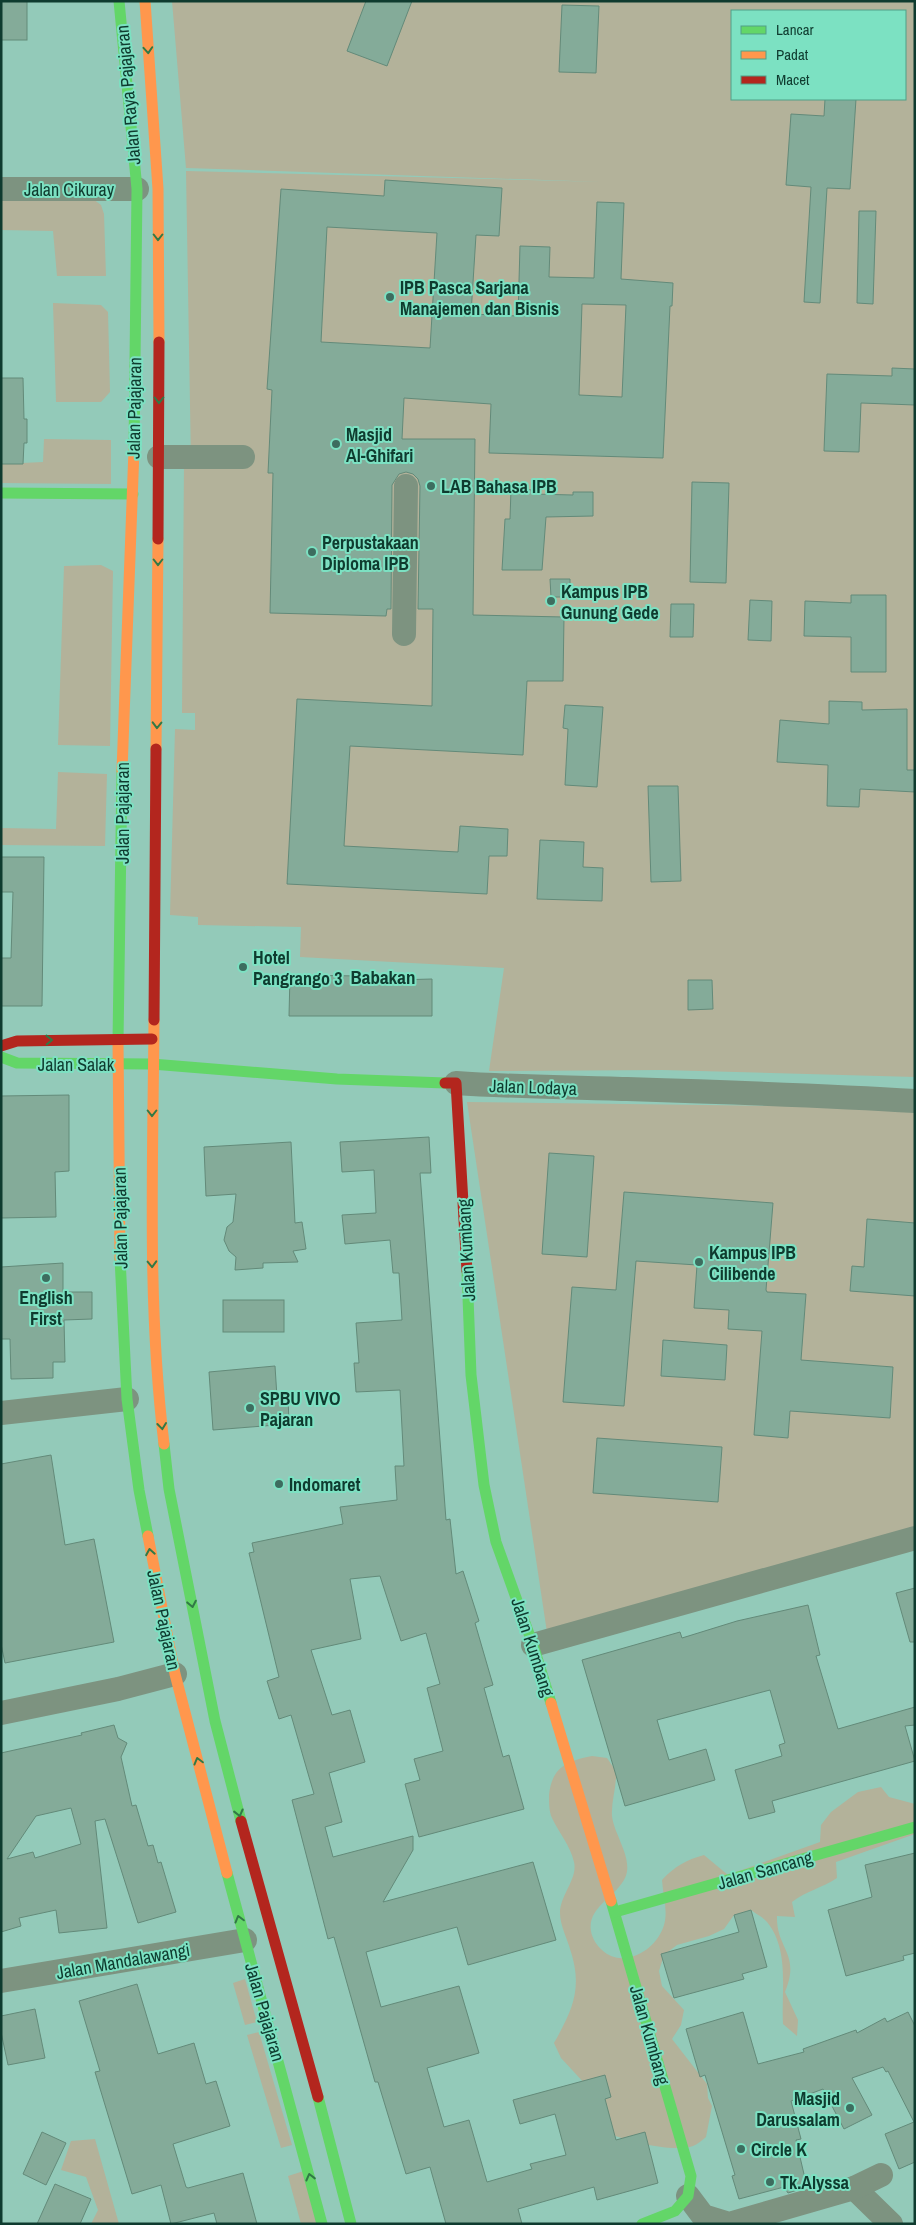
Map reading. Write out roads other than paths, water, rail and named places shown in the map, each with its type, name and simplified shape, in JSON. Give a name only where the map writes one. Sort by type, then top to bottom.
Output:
[{"type":"main road","name":"Jalan Raya Pajajaran","points":[[119,1],[147,189]]},
{"type":"main road","name":"Jalan Raya Pajajaran","points":[[145,1],[147,189]]},
{"type":"main road","name":"Jalan Pajajaran","points":[[147,189],[159,457],[152,1039],[153,1280],[158,1396],[169,1490],[215,1721],[260,1894],[300,2029],[351,2224]]},
{"type":"main road","name":"Jalan Pajajaran","points":[[147,189],[122,758],[118,1064],[120,1257],[127,1399],[142,1509],[175,1674],[322,2224]]},
{"type":"main road","points":[[1,493],[133,494]]},
{"type":"main road","name":"Jalan Salak","points":[[1,1046],[17,1041],[152,1039]]},
{"type":"main road","name":"Jalan Salak","points":[[1,1057],[17,1063],[152,1064]]},
{"type":"main road","name":"Jalan Lodaya","points":[[152,1064],[337,1079],[456,1083]]},
{"type":"main road","name":"Jalan Kumbang","points":[[456,1083],[471,1341],[471,1375],[484,1485],[496,1542],[534,1645],[691,2176],[688,2196]]},
{"type":"main road","name":"Jalan Sancang","points":[[614,1912],[915,1827]]},
{"type":"main road","points":[[642,2224],[675,2210],[688,2196]]},
{"type":"street","name":"Jalan Cikuray","points":[[1,189],[147,189]]},
{"type":"street","points":[[159,457],[243,457]]},
{"type":"street","points":[[404,634],[406,486]]},
{"type":"street","name":"Jalan Lodaya","points":[[456,1083],[534,1088],[625,1088],[915,1101]]},
{"type":"street","points":[[1,1413],[127,1399]]},
{"type":"street","points":[[534,1645],[915,1538]]},
{"type":"street","points":[[1,1713],[118,1689],[175,1674]]},
{"type":"street","name":"Jalan Mandalawangi","points":[[1,1981],[245,1940]]},
{"type":"street","points":[[688,2196],[703,2216],[729,2224],[854,2188],[881,2175]]},
{"type":"street","points":[[854,2188],[891,2224]]},
{"type":"place","name":"IPB Pasca Sarjana Manajemen dan Bisnis","points":[[390,297]]},
{"type":"place","name":"Masjid Al-Ghifari","points":[[336,444]]},
{"type":"place","name":"LAB Bahasa IPB","points":[[431,486]]},
{"type":"place","name":"Perpustakaan Diploma IPB","points":[[312,552]]},
{"type":"place","name":"Kampus IPB Gunung Gede","points":[[551,601]]},
{"type":"place","name":"Hotel Pangrango 3","points":[[243,967]]},
{"type":"place","name":"Kampus IPB Cilibende","points":[[699,1262]]},
{"type":"place","name":"English First","points":[[46,1278]]},
{"type":"place","name":"SPBU VIVO Pajaran","points":[[250,1408]]},
{"type":"place","name":"Indomaret","points":[[279,1484]]},
{"type":"place","name":"Masjid Darussalam","points":[[850,2108]]},
{"type":"place","name":"Circle K","points":[[741,2149]]},
{"type":"place","name":"Tk.Alyssa","points":[[770,2182]]},
{"type":"district","name":"Babakan","points":[[383,977]]}]
